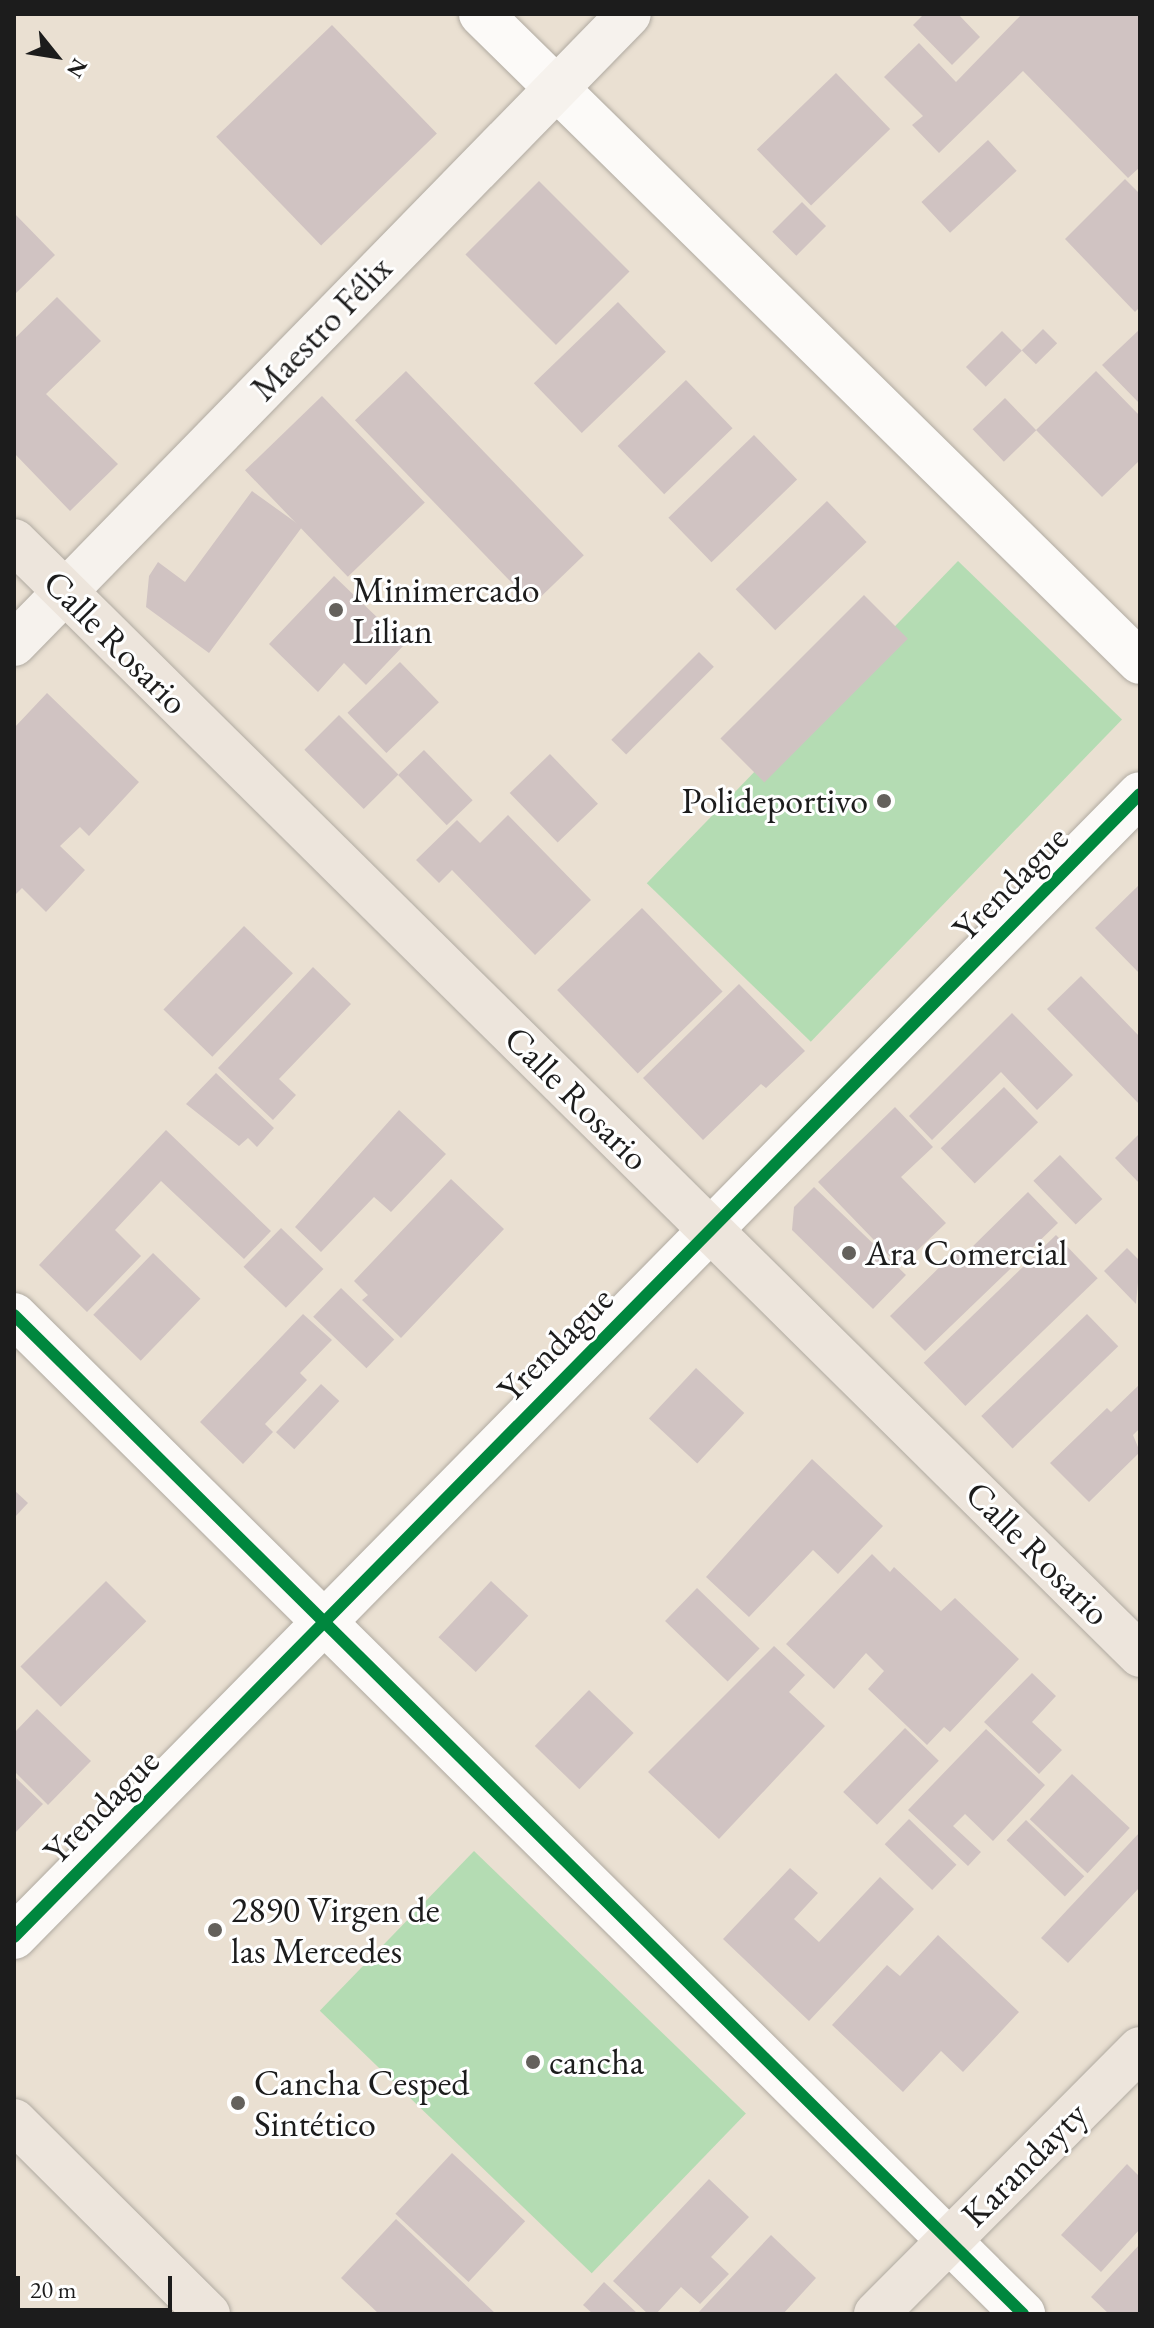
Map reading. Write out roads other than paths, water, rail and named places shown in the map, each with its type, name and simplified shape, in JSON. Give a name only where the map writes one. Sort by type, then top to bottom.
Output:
[{"type":"main road","name":"Calle Rosario","points":[[14,541],[1140,1655]]},
{"type":"main road","name":"Karandayty","points":[[876,2314],[1140,2049]]},
{"type":"main road","points":[[14,2121],[208,2314]]},
{"type":"street","points":[[481,14],[1140,662]]},
{"type":"street","name":"Maestro Félix","points":[[14,644],[629,14]]},
{"type":"street","name":"Yrendague","points":[[14,1937],[1140,794]]},
{"type":"street","points":[[14,1315],[1023,2314]]},
{"type":"place","name":"Minimercado Lilian","points":[[336,610]]},
{"type":"place","name":"Polideportivo","points":[[884,801]]},
{"type":"place","name":"Ara Comercial","points":[[849,1253]]},
{"type":"place","name":"2890 Virgen de las Mercedes","points":[[215,1930]]},
{"type":"place","name":"cancha","points":[[533,2062]]},
{"type":"place","name":"Cancha Cesped Sintético","points":[[238,2103]]}]
